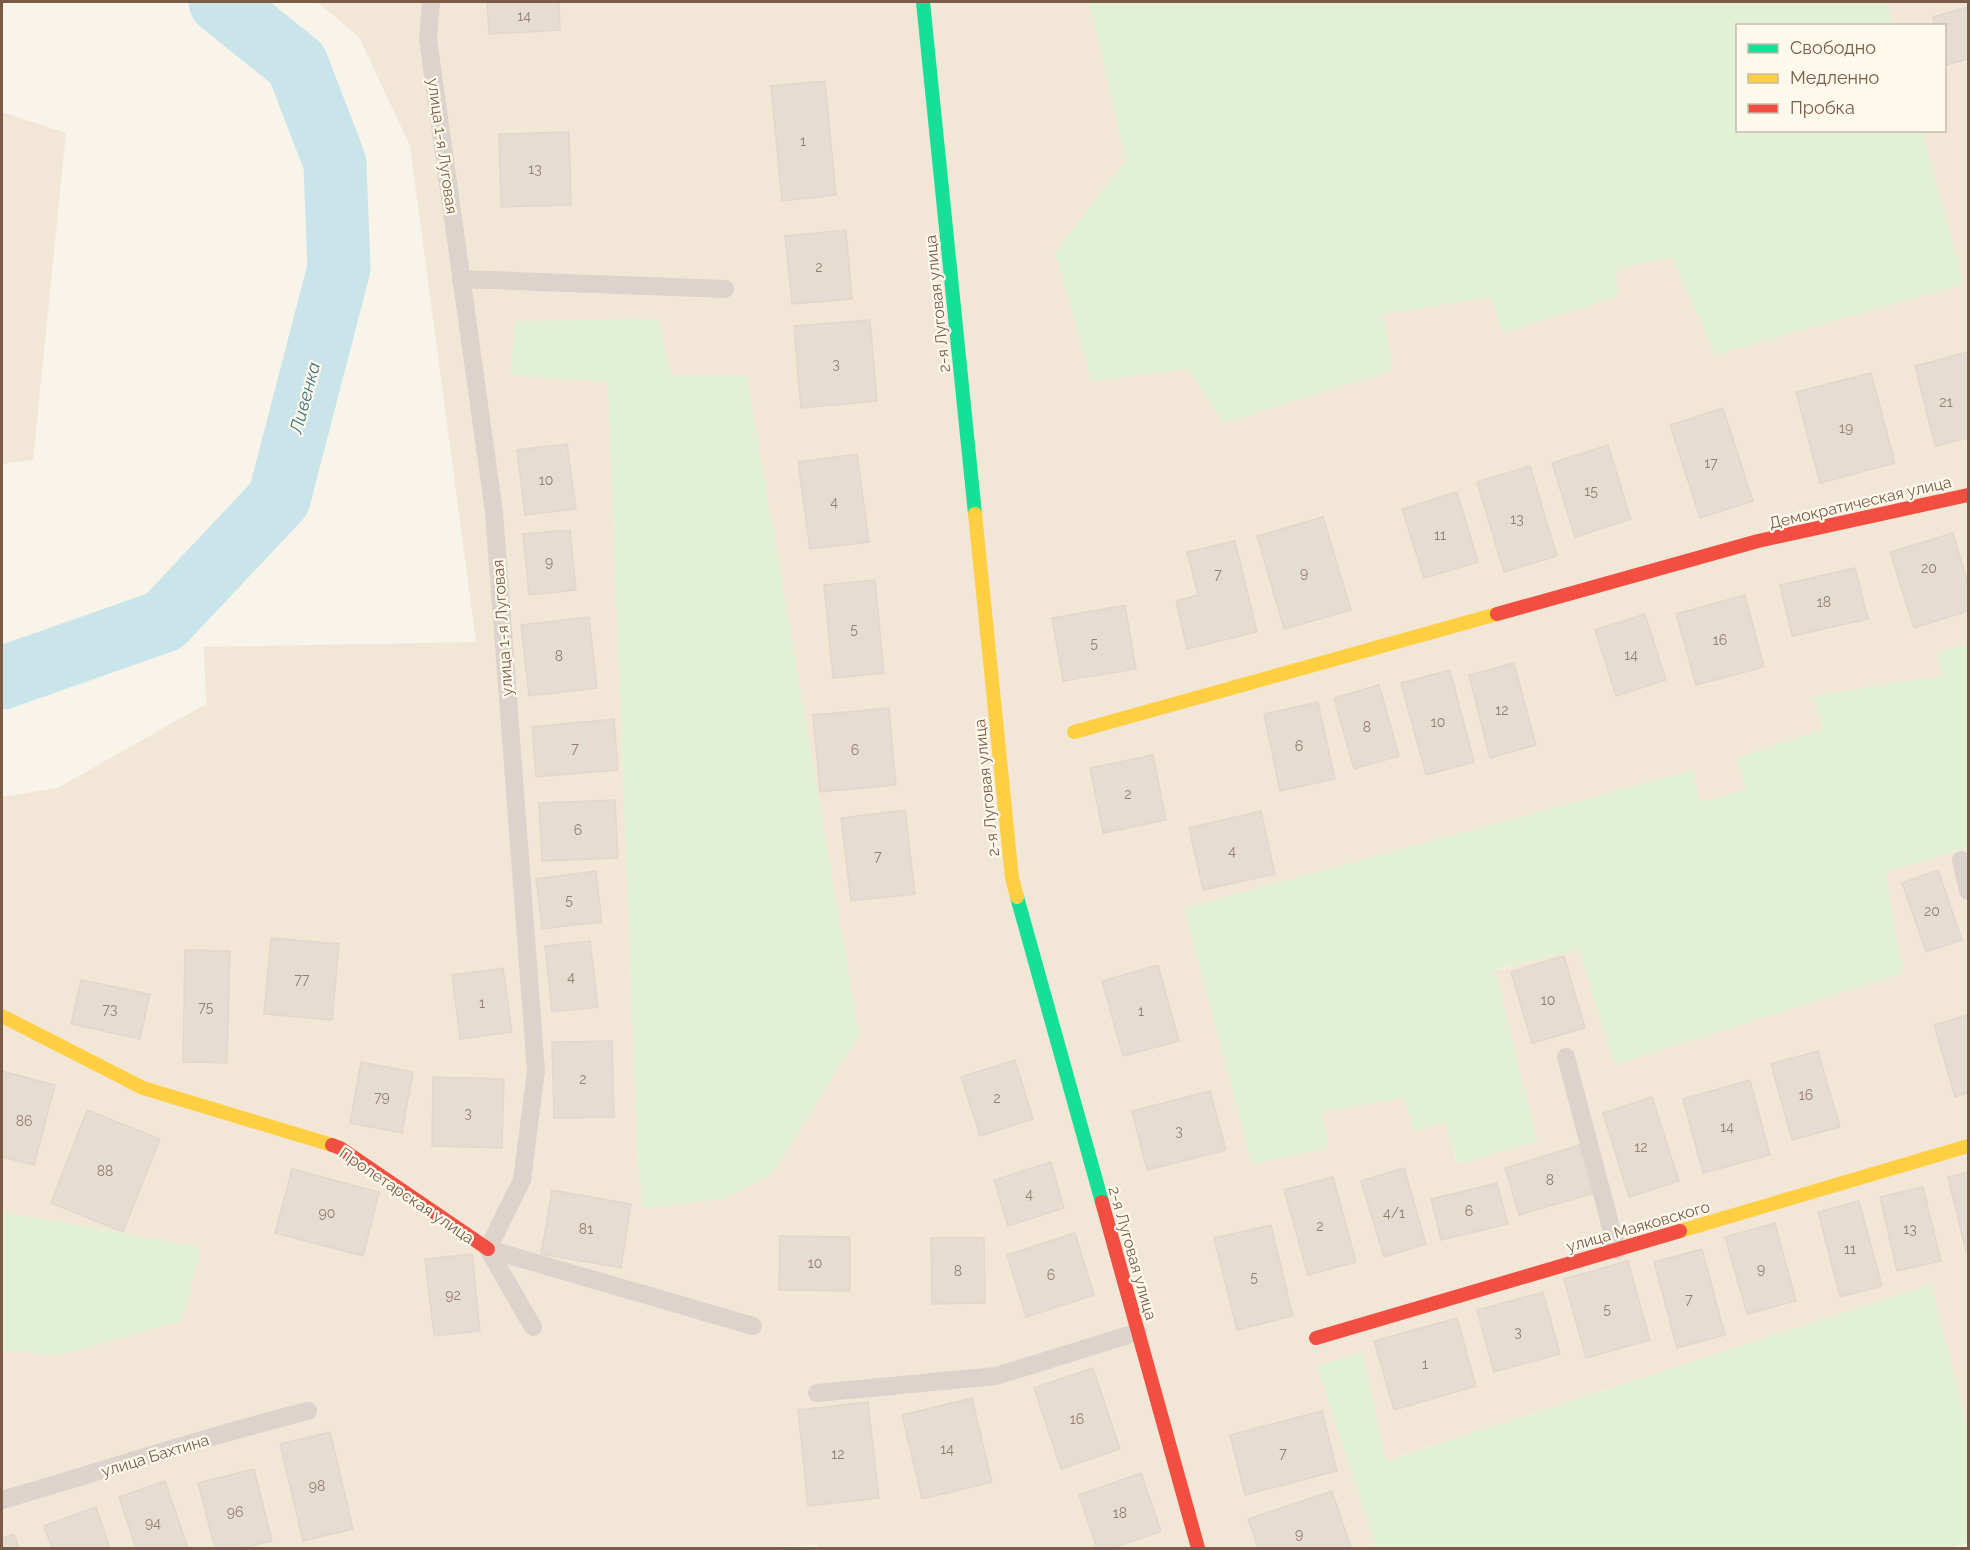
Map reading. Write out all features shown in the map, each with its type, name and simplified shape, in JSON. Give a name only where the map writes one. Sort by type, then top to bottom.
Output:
[{"type":"street","name":"2-я Луговая улица","points":[[923,2],[1012,878],[1198,1548]]},
{"type":"street","name":"Демократическая улица","points":[[1074,732],[1758,541],[1968,495]]},
{"type":"street","name":"Пролетарская улица","points":[[2,1016],[143,1088],[340,1148],[488,1249]]},
{"type":"street","name":"улица Маяковского","points":[[1316,1338],[1968,1146]]},
{"type":"lane","name":"улица 1-я Луговая","points":[[431,2],[428,39],[494,512],[536,1071],[522,1180],[488,1249]]},
{"type":"lane","points":[[461,279],[725,289]]},
{"type":"lane","points":[[1961,860],[1968,891]]},
{"type":"lane","points":[[1566,1057],[1617,1250]]},
{"type":"lane","points":[[488,1249],[533,1327]]},
{"type":"lane","name":"Пролетарская улица","points":[[488,1249],[753,1326]]},
{"type":"lane","points":[[816,1393],[996,1376],[1138,1332]]},
{"type":"lane","name":"улица Бахтина","points":[[2,1500],[143,1460],[247,1426],[308,1411]]},
{"type":"shaded area","points":[[317,2],[1090,2],[1126,160],[1055,253],[1092,381],[1189,369],[1382,314],[1491,297],[1503,333],[1616,270],[1672,257],[1715,355],[1963,284],[1922,132],[1946,132],[1946,24],[1893,24],[1887,2],[1968,2],[1968,643],[1937,653],[1942,676],[1813,696],[1823,730],[1737,758],[1746,789],[1698,803],[1694,770],[1184,909],[1321,1112],[1404,1098],[1445,1122],[1457,1163],[1537,1141],[1495,971],[1579,948],[1614,1064],[1885,872],[1968,848],[1968,1429],[1931,1284],[1385,1461],[1362,1352],[1317,1366],[1376,1548],[818,1548],[817,1545],[757,1548],[2,1548],[2,1350],[61,1355],[201,1247],[2,1212],[2,797],[57,788],[206,704],[204,647],[476,642],[410,146],[359,37]],"holes":[[[608,382],[721,1199],[643,1208],[638,1167]]]},
{"type":"shaded area","points":[[2,112],[66,133],[33,460],[2,464]]},
{"type":"green space","points":[[1089,2],[1887,2],[1893,24],[1736,24],[1736,132],[1922,132],[1964,284],[1715,355],[1672,257],[1616,270],[1618,296],[1503,333],[1491,297],[1383,314],[1393,370],[1223,423],[1189,369],[1092,381],[1055,253],[1126,160]]},
{"type":"green space","points":[[659,319],[671,376],[747,376],[859,1035],[772,1174],[721,1199],[643,1208],[638,1167],[608,382],[511,375],[515,321]]},
{"type":"green space","points":[[1968,643],[1968,848],[1885,872],[1903,973],[1614,1065],[1579,949],[1495,970],[1537,1141],[1458,1164],[1445,1122],[1414,1131],[1404,1098],[1321,1112],[1329,1148],[1252,1164],[1184,908],[1694,770],[1699,803],[1746,789],[1737,758],[1823,729],[1813,696],[1942,676],[1937,653]]},
{"type":"green space","points":[[2,1212],[201,1247],[182,1321],[61,1355],[2,1350]]},
{"type":"green space","points":[[1931,1284],[1968,1429],[1968,1543],[1949,1548],[1376,1548],[1317,1366],[1362,1352],[1386,1461]]},
{"type":"building","points":[[487,2],[559,2],[560,30],[489,34]]},
{"type":"building","points":[[1968,7],[1968,59],[1946,65],[1946,24],[1935,24],[1933,17]]},
{"type":"building","points":[[825,81],[836,195],[782,201],[771,86]]},
{"type":"building","points":[[569,132],[571,205],[501,207],[499,134]]},
{"type":"building","points":[[846,230],[852,299],[792,304],[785,236]]},
{"type":"building","points":[[870,320],[877,401],[801,408],[794,326]]},
{"type":"building","points":[[1968,352],[1968,438],[1935,446],[1915,366]]},
{"type":"building","points":[[1871,373],[1895,463],[1820,483],[1796,392]]},
{"type":"building","points":[[1723,408],[1753,501],[1700,518],[1670,425]]},
{"type":"building","points":[[567,444],[576,509],[525,515],[517,450]]},
{"type":"building","points":[[1608,445],[1631,519],[1575,537],[1552,463]]},
{"type":"building","points":[[857,454],[869,542],[810,549],[798,462]]},
{"type":"building","points":[[1530,466],[1557,556],[1504,572],[1477,482]]},
{"type":"building","points":[[1457,492],[1478,562],[1424,578],[1402,509]]},
{"type":"building","points":[[1323,517],[1351,610],[1284,629],[1257,536]]},
{"type":"building","points":[[570,530],[576,590],[529,595],[523,534]]},
{"type":"building","points":[[1953,533],[1968,584],[1968,611],[1914,628],[1890,552]]},
{"type":"building","points":[[1235,541],[1257,632],[1187,649],[1176,601],[1198,595],[1187,552]]},
{"type":"building","points":[[1855,568],[1868,619],[1792,636],[1780,585]]},
{"type":"building","points":[[875,580],[884,673],[833,678],[824,585]]},
{"type":"building","points":[[1745,595],[1764,667],[1696,685],[1676,614]]},
{"type":"building","points":[[1125,605],[1136,669],[1063,681],[1052,618]]},
{"type":"building","points":[[1645,614],[1666,680],[1616,696],[1595,630]]},
{"type":"building","points":[[589,617],[597,688],[529,696],[521,625]]},
{"type":"building","points":[[1514,663],[1536,745],[1490,758],[1469,675]]},
{"type":"building","points":[[1450,670],[1474,762],[1426,775],[1401,683]]},
{"type":"building","points":[[1379,685],[1399,756],[1354,769],[1334,698]]},
{"type":"building","points":[[1318,702],[1335,779],[1280,791],[1264,714]]},
{"type":"building","points":[[889,708],[896,785],[820,792],[813,715]]},
{"type":"building","points":[[614,719],[618,770],[536,777],[532,727]]},
{"type":"building","points":[[1153,755],[1166,820],[1103,833],[1090,768]]},
{"type":"building","points":[[615,800],[618,858],[542,861],[539,803]]},
{"type":"building","points":[[905,810],[915,894],[851,901],[841,818]]},
{"type":"building","points":[[1261,811],[1275,874],[1203,890],[1189,828]]},
{"type":"building","points":[[1938,870],[1962,940],[1926,952],[1902,883]]},
{"type":"building","points":[[596,871],[602,922],[542,929],[536,879]]},
{"type":"building","points":[[271,938],[339,944],[332,1020],[264,1014]]},
{"type":"building","points":[[590,941],[598,1007],[552,1012],[545,946]]},
{"type":"building","points":[[185,950],[230,951],[227,1063],[183,1062]]},
{"type":"building","points":[[1564,956],[1585,1028],[1532,1043],[1511,972]]},
{"type":"building","points":[[1158,965],[1179,1041],[1123,1056],[1102,981]]},
{"type":"building","points":[[503,968],[512,1032],[460,1039],[452,975]]},
{"type":"building","points":[[81,980],[150,994],[140,1039],[71,1024]]},
{"type":"building","points":[[1968,1015],[1968,1093],[1955,1097],[1934,1025]]},
{"type":"building","points":[[612,1041],[614,1117],[554,1118],[552,1042]]},
{"type":"building","points":[[1818,1051],[1840,1127],[1792,1140],[1771,1064]]},
{"type":"building","points":[[1015,1060],[1033,1119],[980,1136],[961,1077]]},
{"type":"building","points":[[361,1062],[413,1072],[402,1133],[350,1123]]},
{"type":"building","points":[[2,1071],[55,1085],[34,1165],[2,1157]]},
{"type":"building","points":[[433,1077],[504,1079],[502,1148],[432,1146]]},
{"type":"building","points":[[1750,1080],[1770,1155],[1703,1173],[1683,1099]]},
{"type":"building","points":[[1210,1091],[1226,1150],[1147,1170],[1132,1111]]},
{"type":"building","points":[[1652,1097],[1679,1181],[1629,1197],[1603,1113]]},
{"type":"building","points":[[87,1110],[160,1139],[123,1232],[51,1203]]},
{"type":"building","points":[[1580,1145],[1594,1193],[1519,1215],[1505,1168]]},
{"type":"building","points":[[1051,1162],[1064,1208],[1008,1226],[994,1180]]},
{"type":"building","points":[[1404,1168],[1426,1244],[1384,1257],[1361,1181]]},
{"type":"building","points":[[292,1169],[379,1192],[363,1256],[275,1233]]},
{"type":"building","points":[[1968,1172],[1968,1250],[1966,1251],[1948,1177]]},
{"type":"building","points":[[1333,1177],[1356,1262],[1308,1275],[1284,1190]]},
{"type":"building","points":[[1497,1183],[1508,1224],[1441,1240],[1431,1199]]},
{"type":"building","points":[[1923,1187],[1941,1261],[1897,1271],[1880,1197]]},
{"type":"building","points":[[552,1190],[631,1204],[621,1268],[541,1254]]},
{"type":"building","points":[[1859,1201],[1882,1286],[1840,1297],[1818,1212]]},
{"type":"building","points":[[1775,1223],[1796,1301],[1747,1314],[1725,1237]]},
{"type":"building","points":[[1271,1225],[1293,1316],[1237,1330],[1214,1238]]},
{"type":"building","points":[[1075,1233],[1094,1295],[1026,1317],[1007,1255]]},
{"type":"building","points":[[780,1236],[850,1237],[850,1291],[779,1290]]},
{"type":"building","points":[[931,1238],[984,1238],[985,1303],[932,1304]]},
{"type":"building","points":[[1702,1249],[1725,1335],[1677,1348],[1654,1262]]},
{"type":"building","points":[[472,1254],[480,1331],[434,1336],[425,1259]]},
{"type":"building","points":[[1628,1261],[1650,1340],[1586,1358],[1564,1279]]},
{"type":"building","points":[[1543,1292],[1560,1354],[1494,1372],[1477,1310]]},
{"type":"building","points":[[1457,1318],[1476,1386],[1394,1410],[1374,1341]]},
{"type":"building","points":[[1093,1368],[1120,1449],[1061,1469],[1034,1388]]},
{"type":"building","points":[[972,1398],[992,1482],[922,1499],[902,1415]]},
{"type":"building","points":[[868,1402],[879,1498],[808,1506],[798,1410]]},
{"type":"building","points":[[1322,1411],[1337,1471],[1245,1495],[1230,1435]]},
{"type":"building","points":[[330,1432],[353,1529],[303,1541],[280,1444]]},
{"type":"building","points":[[254,1469],[272,1541],[243,1548],[215,1548],[198,1483]]},
{"type":"building","points":[[1141,1473],[1161,1531],[1113,1548],[1097,1548],[1079,1495]]},
{"type":"building","points":[[165,1481],[188,1548],[136,1548],[119,1497]]},
{"type":"building","points":[[1332,1491],[1351,1548],[1258,1548],[1248,1519]]},
{"type":"building","points":[[96,1507],[110,1548],[52,1548],[44,1526]]},
{"type":"building","points":[[14,1534],[19,1548],[2,1548],[2,1538]]},
{"type":"waterway","name":"Ливенка","points":[[2,678],[164,621],[279,499],[339,268],[335,163],[297,64],[220,2]]},
{"type":"traffic: fast","points":[[923,2],[975,514]]},
{"type":"traffic: fast","points":[[1017,897],[1102,1202]]},
{"type":"traffic: slow","points":[[975,514],[1012,878],[1017,897]]},
{"type":"traffic: slow","points":[[1074,732],[1497,614]]},
{"type":"traffic: slow","points":[[2,1016],[143,1088],[332,1145]]},
{"type":"traffic: slow","points":[[1680,1231],[1968,1146]]},
{"type":"traffic: jam","points":[[1497,614],[1758,541],[1968,495]]},
{"type":"traffic: jam","points":[[332,1145],[340,1148],[488,1249]]},
{"type":"traffic: jam","points":[[1102,1202],[1198,1548]]},
{"type":"traffic: jam","points":[[1316,1338],[1680,1231]]}]
